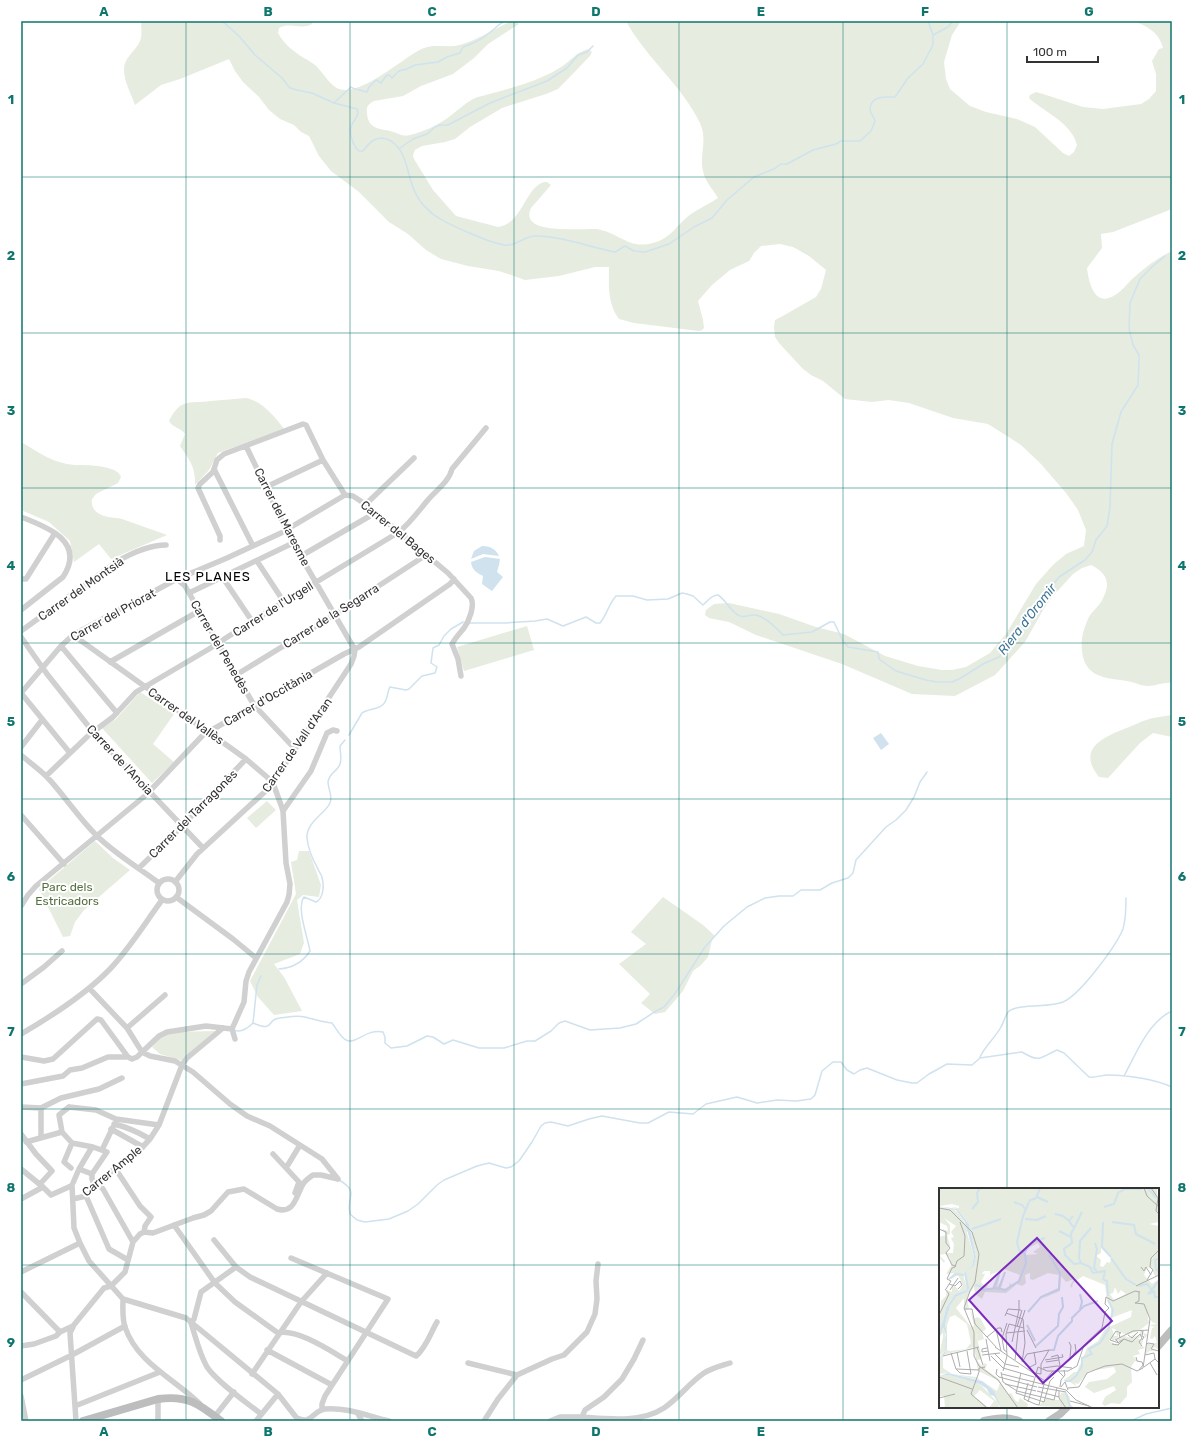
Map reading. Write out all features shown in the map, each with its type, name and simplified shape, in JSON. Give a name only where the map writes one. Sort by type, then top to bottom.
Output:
[{"type":"street","points":[[214,470],[253,546],[287,529],[345,495],[323,460],[306,425],[303,424],[221,456],[217,460],[214,470],[198,488],[220,536],[220,540]]},
{"type":"street","name":"Carrer de l'Urgell","points":[[46,776],[93,732],[117,712],[136,692],[217,644],[406,527],[451,475],[452,469],[486,428]]},
{"type":"street","name":"Carrer del Maresme","points":[[246,446],[293,543],[354,650]]},
{"type":"street","points":[[366,505],[414,458]]},
{"type":"street","points":[[266,487],[323,460]]},
{"type":"street","name":"Carrer del Bages","points":[[345,495],[353,496],[375,512],[454,579],[469,596],[472,602],[472,608],[465,626],[452,644],[458,659],[461,676]]},
{"type":"street","points":[[301,556],[375,512]]},
{"type":"street","points":[[21,517],[55,533],[67,544],[70,561],[67,571],[63,577],[21,610]]},
{"type":"street","points":[[21,579],[26,579],[55,533]]},
{"type":"street","points":[[189,593],[223,578],[293,543]]},
{"type":"street","name":"Carrer del Montsià","points":[[21,631],[118,561],[135,553],[160,545],[166,545]]},
{"type":"street","name":"Carrer del Priorat","points":[[21,693],[42,667],[72,635],[175,580],[253,546]]},
{"type":"street","name":"Carrer de la Segarra","points":[[236,675],[334,615],[426,555]]},
{"type":"street","points":[[257,561],[284,602]]},
{"type":"street","points":[[223,578],[252,621]]},
{"type":"street","name":"Carrer d'Occitània","points":[[21,906],[32,891],[150,791],[208,732],[354,650],[450,584],[454,579]]},
{"type":"street","name":"Carrer del Penedès","points":[[178,580],[185,586],[217,644],[254,705],[295,749]]},
{"type":"street","points":[[110,662],[199,611]]},
{"type":"street","name":"Carrer del Vallès","points":[[72,635],[246,759],[273,783],[283,811],[286,863],[290,884],[288,899],[247,977],[244,1002],[232,1029]]},
{"type":"street","name":"Carrer de l'Anoia","points":[[21,637],[42,667],[93,732],[203,848]]},
{"type":"street","points":[[61,646],[117,712]]},
{"type":"street","name":"Carrer de Vall d'Aran","points":[[175,882],[182,871],[203,848],[273,783],[354,660],[354,650]]},
{"type":"street","points":[[21,693],[70,753]]},
{"type":"street","points":[[21,747],[42,720]]},
{"type":"street","points":[[283,811],[311,771],[327,733],[333,730],[337,731]]},
{"type":"street","points":[[21,755],[46,776],[87,826],[110,849],[159,883]]},
{"type":"street","name":"Carrer del Tarragonès","points":[[139,868],[246,759]]},
{"type":"street","points":[[21,815],[64,864]]},
{"type":"street","points":[[167,879],[175,882],[179,888],[176,897],[171,901],[162,900],[157,893],[159,883],[167,879]]},
{"type":"street","points":[[176,897],[256,958]]},
{"type":"street","points":[[21,1034],[48,1019],[103,976],[119,958],[162,900]]},
{"type":"street","points":[[21,984],[62,951]]},
{"type":"street","points":[[76,1421],[70,1333],[73,1326],[104,1288],[111,1286],[125,1272],[133,1242],[140,1234],[144,1232],[153,1233],[204,1215],[211,1211],[228,1192],[244,1189],[277,1209],[283,1211],[293,1205],[302,1185],[313,1175],[321,1175],[338,1180],[322,1159],[270,1126],[247,1116],[235,1108],[193,1072],[175,1061],[150,1056],[142,1052],[127,1028],[88,988]]},
{"type":"street","points":[[127,1028],[165,995]]},
{"type":"street","points":[[21,1057],[44,1062],[53,1059],[97,1019],[101,1020],[128,1057]]},
{"type":"street","points":[[21,1084],[63,1076],[68,1071],[86,1066],[108,1057],[128,1057],[134,1059],[159,1036],[168,1032],[206,1026],[232,1029],[235,1039]]},
{"type":"street","points":[[182,1065],[187,1058],[223,1028]]},
{"type":"street","name":"Carrer Ample","points":[[73,1199],[86,1196],[116,1168],[143,1147],[150,1139],[159,1125],[182,1065]]},
{"type":"street","points":[[21,1107],[41,1108],[66,1096],[99,1089],[122,1078]]},
{"type":"street","points":[[66,1096],[69,1106]]},
{"type":"street","points":[[69,1106],[96,1110],[143,1147]]},
{"type":"street","points":[[69,1106],[59,1116],[62,1132],[72,1144],[93,1147],[107,1152],[92,1174],[92,1179],[103,1189],[133,1242]]},
{"type":"street","points":[[41,1108],[41,1137]]},
{"type":"street","points":[[114,1124],[159,1125]]},
{"type":"street","points":[[114,1124],[133,1130],[150,1139]]},
{"type":"street","points":[[102,1150],[114,1124]]},
{"type":"street","points":[[26,1142],[62,1132]]},
{"type":"street","points":[[21,1134],[36,1154],[52,1171],[42,1186],[21,1199]]},
{"type":"street","points":[[72,1144],[64,1162],[76,1170],[92,1174]]},
{"type":"street","points":[[286,1168],[300,1145]]},
{"type":"street","points":[[93,1147],[76,1170],[72,1185],[74,1228],[89,1261],[123,1299],[186,1318],[278,1394],[298,1420],[308,1421],[322,1410],[339,1409],[389,1421]]},
{"type":"street","points":[[273,1154],[299,1182],[291,1203],[293,1205]]},
{"type":"street","points":[[116,1168],[140,1206],[151,1217],[145,1226],[144,1232]]},
{"type":"street","points":[[21,1169],[42,1186],[51,1196],[72,1185]]},
{"type":"street","points":[[86,1196],[110,1249],[128,1260]]},
{"type":"street","points":[[174,1225],[214,1283],[235,1302],[278,1333],[284,1332],[312,1340],[348,1361]]},
{"type":"street","points":[[214,1240],[236,1267],[250,1277],[416,1356],[427,1342],[437,1322]]},
{"type":"street","points":[[21,1272],[80,1243]]},
{"type":"street","points":[[291,1258],[388,1299],[323,1400],[322,1410]]},
{"type":"street","points":[[484,1421],[498,1399],[517,1375],[564,1355],[587,1332],[595,1314],[598,1264]]},
{"type":"street","points":[[191,1323],[194,1319],[200,1294],[236,1267]]},
{"type":"street","points":[[252,1374],[278,1333],[301,1302],[327,1273]]},
{"type":"street","points":[[21,1292],[60,1332]]},
{"type":"street","points":[[123,1299],[123,1316],[125,1326],[132,1341],[141,1354],[217,1420],[234,1392]]},
{"type":"street","points":[[191,1323],[201,1354],[208,1367],[217,1378],[261,1414]]},
{"type":"street","points":[[21,1346],[34,1344],[56,1336],[60,1332],[73,1326]]},
{"type":"street","points":[[21,1380],[72,1355],[125,1326]]},
{"type":"street","points":[[1159,1345],[1172,1330]]},
{"type":"street","points":[[198,1343],[202,1338],[210,1338]]},
{"type":"street","points":[[582,1417],[585,1410],[604,1397],[622,1378],[634,1359],[643,1340]]},
{"type":"street","points":[[267,1350],[332,1385]]},
{"type":"street","points":[[468,1363],[517,1375]]},
{"type":"street","points":[[550,1421],[560,1417],[626,1418],[650,1414],[664,1408],[704,1373],[716,1367],[730,1363]]},
{"type":"street","points":[[75,1406],[160,1372]]},
{"type":"street","points":[[180,1387],[182,1394],[180,1398]]},
{"type":"street","points":[[256,1421],[278,1394]]},
{"type":"street","points":[[21,1396],[26,1421]]},
{"type":"street","points":[[83,1421],[158,1399],[180,1398],[202,1406]]},
{"type":"street","points":[[158,1399],[158,1421]]},
{"type":"street","points":[[1048,1421],[1060,1414],[1066,1408]]},
{"type":"street","points":[[358,1414],[362,1421]]},
{"type":"street","points":[[368,1421],[375,1418]]},
{"type":"street","points":[[984,1421],[997,1418],[1010,1418],[1019,1421]]},
{"type":"green space","points":[[141,21],[313,21],[312,24],[308,26],[283,26],[279,28],[278,33],[283,41],[315,65],[332,85],[344,90],[356,88],[368,83],[424,48],[433,46],[460,45],[510,22],[515,21],[519,24],[488,44],[474,58],[453,74],[421,86],[403,96],[374,101],[367,107],[368,119],[373,126],[405,136],[420,132],[445,120],[475,98],[524,84],[547,75],[561,67],[576,55],[588,49],[592,52],[590,56],[558,89],[502,108],[470,127],[455,139],[422,146],[415,150],[413,155],[414,159],[433,190],[456,216],[498,227],[513,219],[534,189],[540,184],[547,182],[551,185],[531,208],[530,217],[534,223],[542,227],[554,229],[596,229],[611,233],[630,242],[644,245],[665,238],[691,214],[718,198],[707,182],[703,171],[703,136],[700,123],[674,83],[643,47],[626,21],[961,21],[952,35],[944,62],[946,79],[950,89],[970,106],[986,112],[1017,119],[1035,127],[1063,153],[1069,156],[1074,152],[1077,145],[1070,131],[1031,100],[1029,98],[1030,95],[1036,92],[1083,107],[1103,109],[1141,104],[1149,99],[1156,91],[1156,74],[1152,61],[1159,49],[1163,48],[1159,38],[1152,30],[1133,21],[1172,21],[1172,209],[1113,232],[1101,234],[1102,248],[1087,268],[1089,281],[1094,292],[1102,299],[1108,298],[1120,292],[1131,280],[1150,264],[1172,251],[1172,683],[1143,686],[1127,681],[1102,677],[1090,670],[1084,660],[1082,652],[1083,633],[1089,617],[1104,596],[1107,585],[1105,576],[1102,572],[1091,565],[1082,568],[1073,574],[1053,596],[1043,610],[1025,642],[995,675],[955,696],[912,694],[842,664],[756,635],[729,622],[709,618],[705,615],[706,610],[714,604],[729,603],[779,614],[816,627],[844,634],[885,656],[918,666],[942,670],[952,670],[966,667],[990,653],[1006,634],[1036,584],[1053,565],[1066,554],[1084,546],[1086,530],[1078,510],[1066,493],[1041,464],[1021,445],[988,424],[953,418],[909,403],[889,400],[872,402],[845,399],[823,381],[803,369],[775,337],[775,320],[816,297],[821,289],[826,270],[809,256],[793,247],[780,244],[761,246],[749,261],[730,270],[712,285],[698,301],[704,328],[699,331],[634,323],[619,319],[612,307],[609,287],[609,267],[595,267],[559,276],[525,280],[499,271],[468,266],[441,259],[426,250],[408,234],[389,222],[359,192],[331,171],[319,156],[309,136],[301,132],[294,125],[280,119],[269,110],[259,97],[243,82],[229,59],[161,85],[135,105],[126,83],[124,65],[140,40]]},
{"type":"green space","points":[[246,398],[263,406],[284,429],[218,453],[209,470],[195,485],[193,469],[180,446],[185,434],[169,421],[173,413],[182,405],[187,403]]},
{"type":"green space","points":[[21,442],[53,460],[75,465],[101,466],[119,473],[121,477],[118,483],[96,494],[92,499],[94,509],[100,515],[122,519],[167,535],[111,559],[99,544],[74,562],[70,541],[49,522],[21,510]]},
{"type":"green space","points":[[527,626],[534,650],[464,671],[457,647]]},
{"type":"green space","points":[[140,692],[174,714],[153,744],[174,762],[152,783],[102,728],[116,719]]},
{"type":"green space","points":[[1172,715],[1172,737],[1153,733],[1140,743],[1108,778],[1099,777],[1093,768],[1090,759],[1091,752],[1100,741],[1107,736],[1146,720]]},
{"type":"green space","points":[[267,801],[276,810],[256,828],[247,818]]},
{"type":"green space","name":"Parc dels Estricadors","points":[[95,841],[113,858],[130,870],[84,910],[75,922],[70,936],[63,937],[39,889]]},
{"type":"green space","points":[[299,851],[309,851],[321,885],[319,897],[303,895],[297,900],[304,943],[300,954],[274,964],[284,977],[302,1011],[274,1015],[258,997],[250,981],[296,894],[291,862],[297,860]]},
{"type":"green space","points":[[663,897],[703,925],[715,936],[712,940],[708,957],[693,971],[683,991],[665,1012],[655,1014],[641,1003],[650,994],[619,964],[646,944],[631,932]]},
{"type":"green space","points":[[217,1031],[183,1061],[160,1054],[152,1047],[167,1032]]},
{"type":"water","points":[[482,546],[492,548],[499,556],[483,554],[471,559],[474,551]]},
{"type":"water","points":[[485,557],[500,559],[497,572],[503,577],[492,591],[482,584],[483,576],[472,567],[471,562]]},
{"type":"water","points":[[881,733],[889,744],[881,750],[873,738]]},
{"type":"waterway","points":[[222,21],[239,36],[255,55],[282,78],[290,88],[312,93],[334,103],[357,109],[358,114],[352,124],[351,130],[352,140],[357,149],[359,151],[363,151],[371,142],[378,138],[391,141],[397,146],[404,158],[413,187],[418,197],[424,206],[440,219],[471,234],[503,245],[509,245],[532,236],[545,236],[615,252],[625,246],[634,251],[645,252],[669,244],[694,227],[712,218],[727,200],[754,177],[774,169],[781,164],[787,164],[813,150],[836,144],[841,141],[860,141],[871,131],[875,121],[870,109],[873,101],[880,98],[895,97],[908,78],[923,64],[933,45],[933,35],[928,21]]},
{"type":"waterway","points":[[334,103],[351,87],[367,92],[369,87],[376,80],[381,83],[386,76],[389,75],[392,78],[399,71],[415,65],[438,62],[447,57],[460,53],[463,47],[480,40],[505,21]]},
{"type":"waterway","points":[[933,35],[948,27],[953,21]]},
{"type":"waterway","points":[[400,148],[413,139],[427,134],[435,127],[440,125],[448,125],[490,103],[547,81],[567,68],[578,55],[587,52],[593,46]]},
{"type":"waterway","name":"Riera d'Oromir","points":[[470,623],[505,623],[547,619],[563,626],[586,617],[596,623],[600,623],[616,596],[633,596],[647,600],[668,599],[682,593],[693,596],[703,605],[712,597],[718,595],[738,615],[742,617],[753,615],[760,616],[771,623],[783,635],[812,632],[830,622],[834,622],[843,641],[848,647],[878,652],[879,659],[896,671],[937,682],[952,682],[961,678],[983,664],[999,657],[1059,577],[1085,560],[1092,552],[1096,540],[1107,526],[1110,507],[1112,444],[1121,412],[1138,385],[1139,355],[1133,345],[1129,328],[1130,303],[1140,279],[1165,256]]},
{"type":"waterway","name":"Riera d'Oromir","points":[[349,735],[362,713],[383,705],[390,687],[406,690],[409,689],[422,676],[435,673],[437,667],[431,663],[433,648],[439,645],[444,636],[451,629],[463,622]]},
{"type":"waterway","name":"Riera d'Oromir","points":[[279,969],[297,964],[310,951],[303,923],[301,908],[302,902],[304,897],[316,902],[319,900],[323,891],[323,884],[322,876],[309,849],[307,838],[310,827],[330,803],[331,798],[328,782],[340,764],[340,746],[345,740]]},
{"type":"waterway","points":[[253,1023],[265,1027],[270,1025],[275,1019],[302,1016],[332,1023],[342,1037],[350,1041],[372,1032],[383,1032],[385,1043],[391,1048],[407,1046],[427,1036],[433,1037],[444,1044],[453,1040],[479,1048],[504,1048],[527,1041],[535,1041],[551,1031],[559,1023],[565,1021],[590,1030],[620,1028],[636,1024],[664,1007],[674,995],[705,947],[724,926],[747,907],[765,898],[793,896],[801,890],[820,890],[832,883],[848,878],[853,873],[856,860],[886,827],[906,810],[914,797],[920,782],[927,772]]},
{"type":"waterway","points":[[980,1057],[999,1031],[1006,1014],[1009,1011],[1021,1007],[1057,1004],[1070,998],[1079,990],[1097,969],[1119,937],[1123,929],[1126,898]]},
{"type":"waterway","name":"Riera d'Oromir","points":[[234,1030],[242,1030],[253,1023],[257,985],[261,976]]},
{"type":"waterway","points":[[1124,1076],[1149,1031],[1164,1016],[1172,1011]]},
{"type":"waterway","points":[[339,1180],[351,1191],[349,1208],[350,1214],[357,1220],[365,1222],[389,1219],[408,1211],[418,1204],[444,1180],[477,1166],[489,1163],[506,1168],[511,1167],[519,1161],[541,1126],[545,1123],[551,1122],[568,1126],[602,1116],[640,1123],[648,1123],[669,1112],[693,1114],[706,1104],[737,1097],[757,1103],[777,1100],[796,1101],[811,1099],[815,1095],[822,1071],[833,1062],[841,1062],[847,1070],[854,1074],[867,1068],[897,1080],[917,1083],[947,1064],[972,1065],[980,1058],[1022,1052],[1033,1057],[1040,1058],[1057,1050],[1064,1053],[1089,1077],[1108,1075],[1132,1077],[1149,1080],[1172,1087]]},
{"type":"waterway","points":[[1131,1421],[1146,1414],[1172,1408]]},
{"type":"district","name":"LES PLANES","points":[[208,576]]}]
